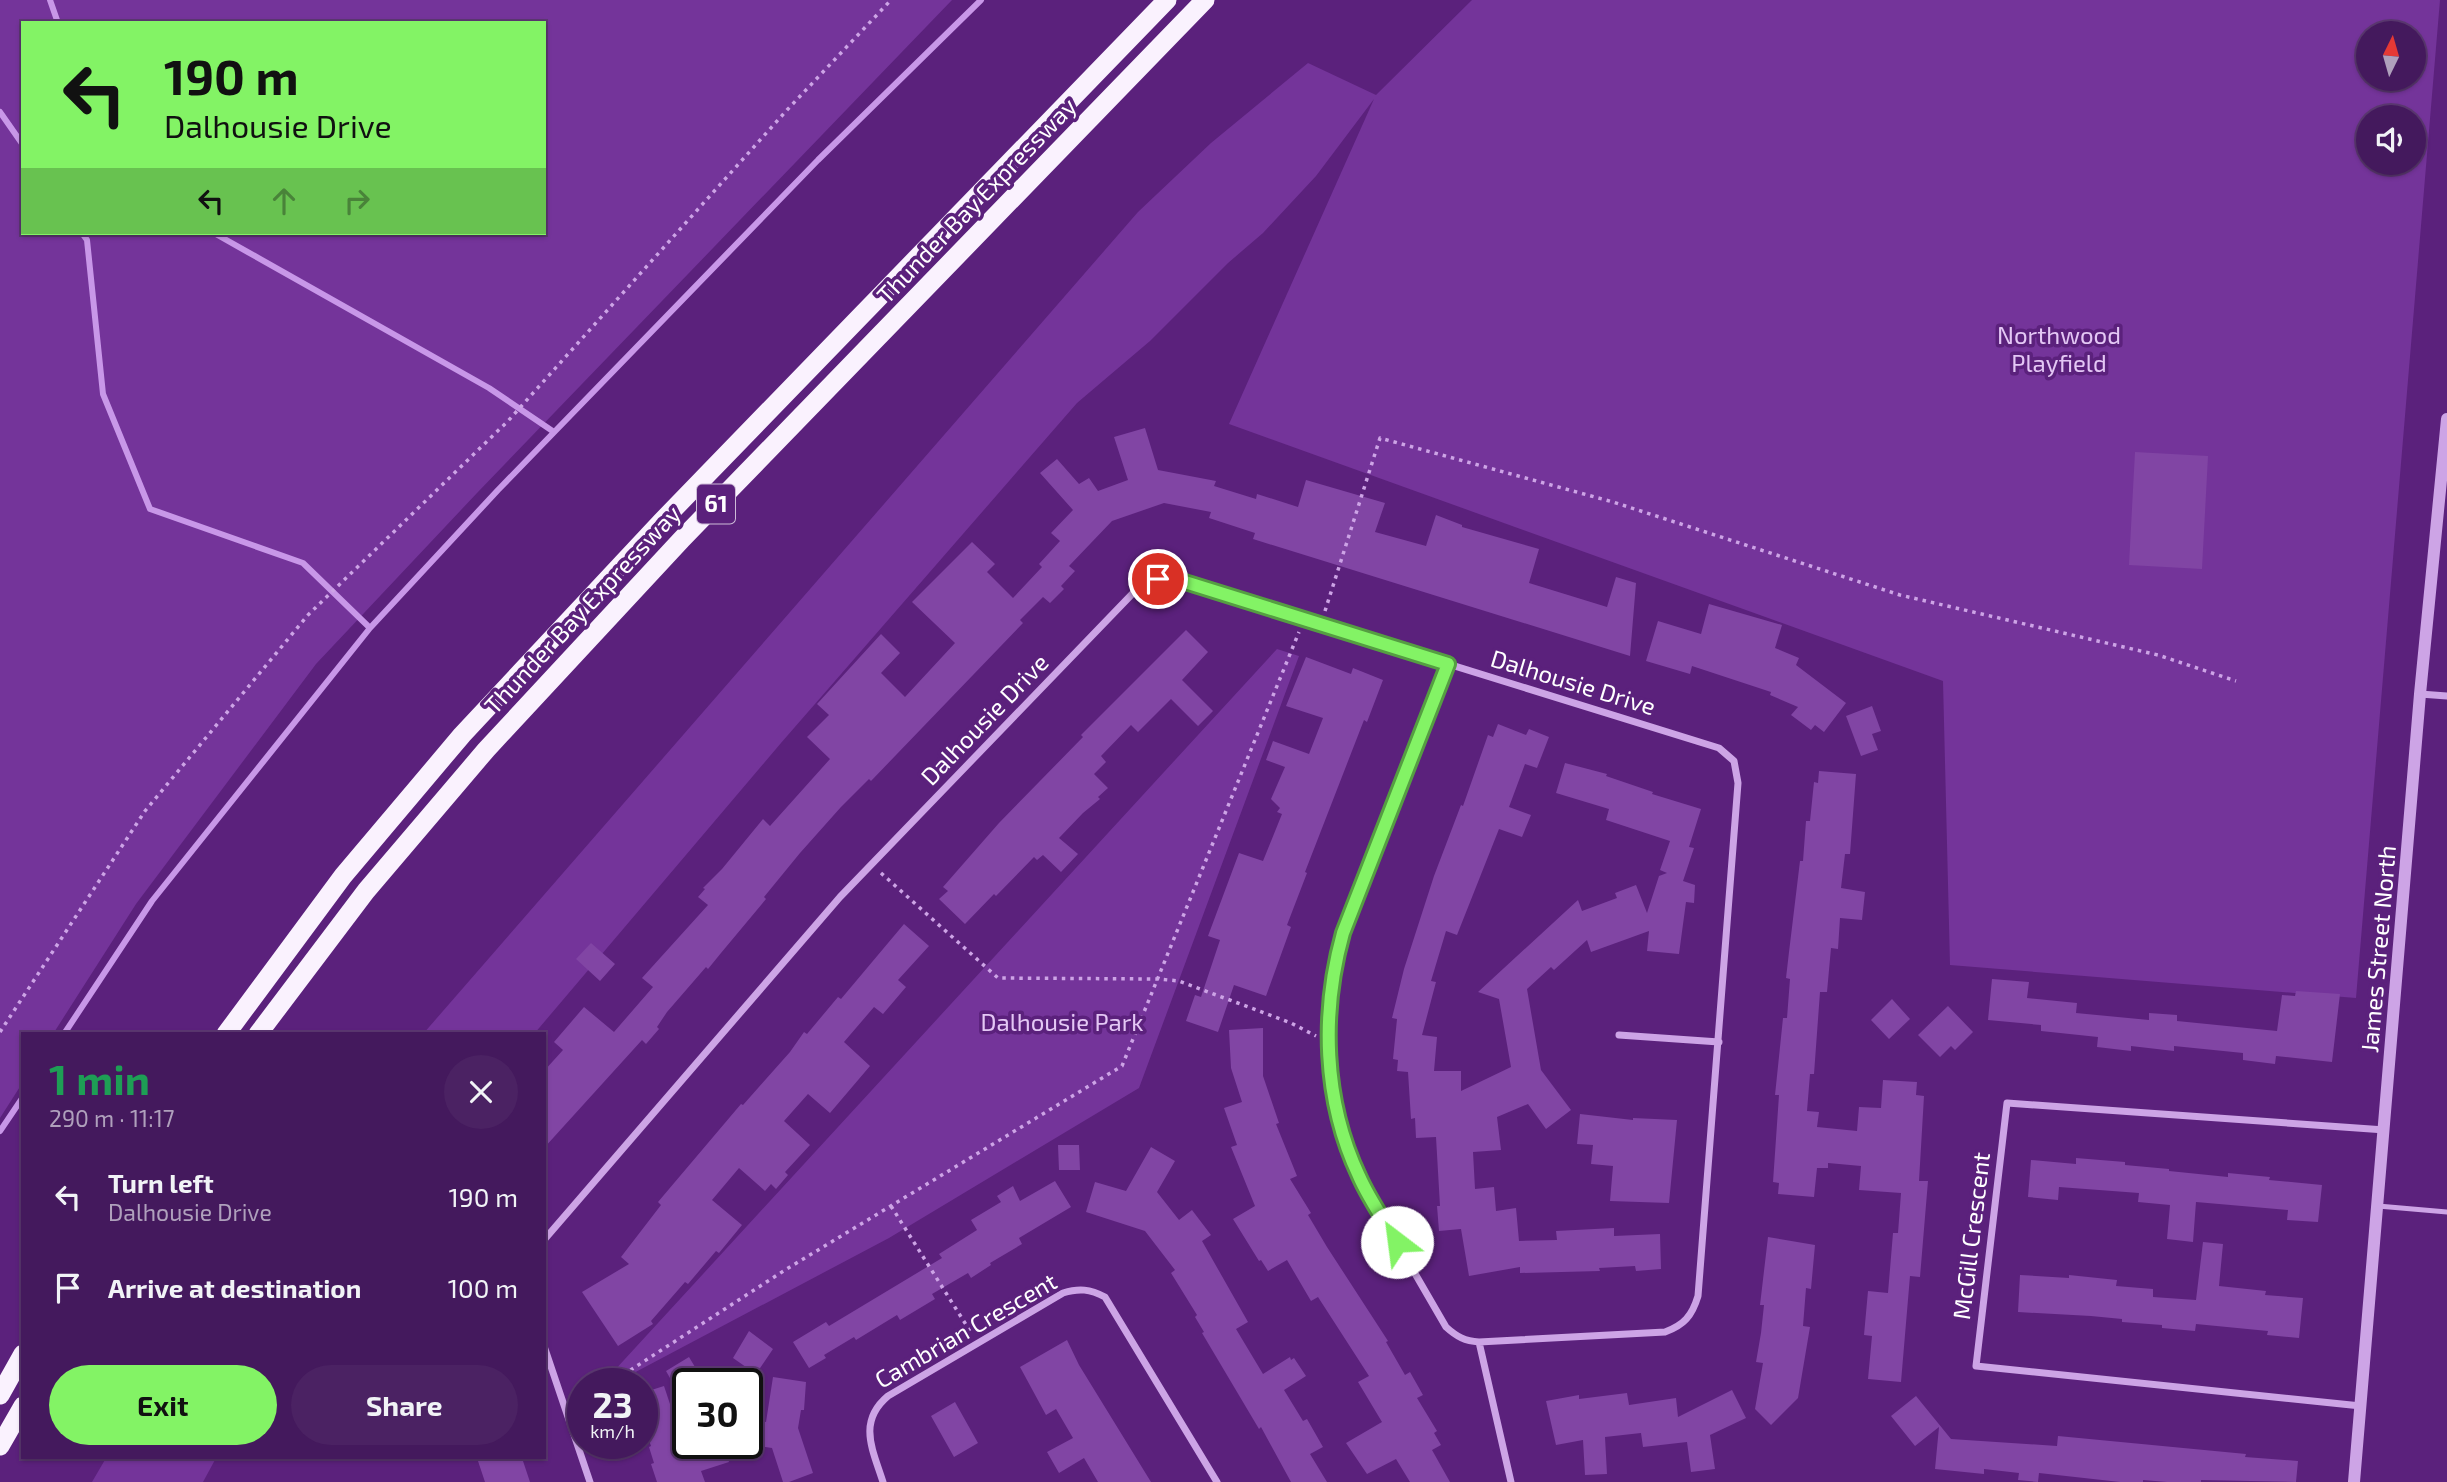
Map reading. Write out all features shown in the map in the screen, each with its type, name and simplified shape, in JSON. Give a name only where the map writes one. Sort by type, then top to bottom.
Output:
[{"type":"highway","name":"Thunder Bay Expressway","points":[[227,1032],[343,876],[462,735],[662,521],[1167,0]]},
{"type":"highway","name":"Thunder Bay Expressway","points":[[260,1032],[366,891],[486,750],[682,539],[1205,0]]},
{"type":"highway","points":[[0,1395],[21,1358]]},
{"type":"highway","points":[[0,1446],[21,1409]]},
{"type":"street","name":"James Street North","points":[[2354,1482],[2420,694],[2447,419]]},
{"type":"street","name":"Dalhousie Drive","points":[[546,1238],[840,897],[1136,590],[1146,583],[1171,578],[1719,748],[1734,761],[1738,783],[1698,1296],[1686,1321],[1665,1332],[1479,1342]]},
{"type":"street","points":[[1448,664],[1343,933],[1328,1007],[1331,1078],[1346,1145],[1359,1177],[1446,1328],[1465,1341],[1479,1342],[1511,1482]]},
{"type":"street","points":[[2420,694],[2447,696]]},
{"type":"street","points":[[1619,1035],[1719,1042]]},
{"type":"street","name":"McGill Crescent","points":[[2361,1406],[1976,1366],[2007,1103],[2385,1130]]},
{"type":"street","name":"Cambrian Crescent","points":[[883,1482],[869,1430],[871,1416],[878,1405],[888,1396],[1063,1293],[1077,1289],[1092,1290],[1105,1297],[1217,1482]]},
{"type":"street","points":[[546,1352],[590,1482]]},
{"type":"lane","points":[[2378,1206],[2447,1212]]},
{"type":"path","points":[[0,1031],[145,811],[308,615],[508,421],[787,110],[891,0]]},
{"type":"path","points":[[1321,624],[1380,438],[1613,502],[1900,595],[2158,656],[2236,681]]},
{"type":"path","points":[[634,1368],[785,1270],[1122,1066],[1304,619]]},
{"type":"path","points":[[872,864],[998,978],[1179,981],[1291,1023],[1329,1042]]},
{"type":"path","points":[[891,1206],[978,1343]]},
{"type":"green space","points":[[0,0],[952,0],[316,664],[136,904],[54,1032],[21,1032],[21,1085],[0,1118]]},
{"type":"green space","name":"Northwood Playfield","points":[[1472,0],[2440,0],[2426,166],[2426,105],[2356,105],[2356,175],[2425,175],[2356,998],[1950,965],[1943,681],[1229,424],[1374,99],[1316,176],[1263,233],[1228,263],[1150,341],[1077,403],[781,743],[536,1032],[425,1032],[1138,212],[1211,143],[1308,63],[1376,95]]},
{"type":"green space","name":"Dalhousie Park","points":[[1277,649],[1299,656],[1139,1088],[889,1238],[643,1368],[617,1368]]},
{"type":"green space","points":[[105,1459],[215,1459],[203,1482],[92,1482]]},
{"type":"building","points":[[1145,428],[1158,470],[1216,481],[1214,486],[1256,499],[1257,494],[1298,507],[1306,480],[1385,503],[1375,532],[1426,546],[1436,515],[1462,527],[1539,549],[1529,583],[1607,607],[1616,577],[1636,583],[1630,656],[1253,539],[1255,533],[1209,518],[1211,512],[1164,503],[1112,521],[1069,566],[1075,571],[1061,586],[1064,589],[1050,603],[1043,597],[1020,620],[1023,623],[871,781],[869,779],[841,807],[800,853],[708,969],[706,967],[667,1012],[657,1027],[659,1029],[646,1044],[642,1040],[546,1146],[546,1069],[563,1050],[554,1042],[584,1007],[614,1032],[653,987],[642,978],[708,905],[698,897],[705,889],[703,888],[763,819],[770,826],[830,759],[807,737],[829,715],[817,704],[881,634],[900,653],[881,673],[905,697],[955,643],[912,602],[972,542],[995,564],[987,572],[1013,598],[1042,567],[1039,564],[1060,541],[1051,533],[1073,510],[1040,473],[1057,459],[1079,484],[1089,478],[1098,491],[1128,480],[1114,437]]},
{"type":"building","points":[[2135,452],[2208,456],[2202,569],[2129,565]]},
{"type":"building","points":[[1709,604],[1782,625],[1775,648],[1799,658],[1796,665],[1846,703],[1824,732],[1815,725],[1811,730],[1791,715],[1798,707],[1770,695],[1771,692],[1692,666],[1690,674],[1646,661],[1658,621],[1701,634]]},
{"type":"building","points":[[1186,630],[1208,652],[1182,680],[1213,711],[1198,726],[1171,699],[1138,732],[1131,725],[1101,756],[1106,762],[1094,774],[1108,788],[1059,838],[1078,854],[1061,872],[1043,855],[1037,860],[1034,857],[965,924],[939,899],[948,891],[943,887],[999,823],[1083,737],[1081,735]]},
{"type":"building","points":[[1306,657],[1351,674],[1353,668],[1383,680],[1367,722],[1364,720],[1305,872],[1307,873],[1287,925],[1291,927],[1266,996],[1234,985],[1218,1032],[1186,1021],[1195,995],[1201,997],[1220,940],[1208,936],[1239,853],[1263,861],[1282,814],[1277,812],[1280,808],[1271,799],[1285,767],[1266,760],[1273,741],[1309,754],[1323,718],[1286,706]]},
{"type":"building","points":[[1872,706],[1881,731],[1872,734],[1878,750],[1861,756],[1846,716]]},
{"type":"building","points":[[1498,724],[1526,735],[1529,729],[1549,737],[1537,768],[1525,764],[1509,807],[1531,815],[1522,837],[1499,829],[1457,935],[1446,931],[1431,981],[1436,982],[1422,1035],[1437,1037],[1434,1071],[1461,1071],[1461,1091],[1511,1067],[1499,999],[1478,992],[1578,900],[1582,911],[1617,898],[1615,893],[1636,885],[1647,913],[1659,876],[1667,873],[1660,870],[1670,841],[1606,820],[1609,809],[1556,793],[1565,763],[1607,774],[1606,776],[1653,792],[1652,794],[1701,809],[1689,847],[1694,848],[1683,881],[1695,885],[1694,903],[1686,902],[1679,954],[1647,951],[1649,931],[1591,952],[1587,940],[1554,970],[1551,967],[1527,989],[1541,1070],[1571,1110],[1546,1129],[1528,1104],[1497,1117],[1501,1150],[1473,1152],[1475,1189],[1494,1187],[1496,1211],[1516,1208],[1519,1241],[1557,1240],[1556,1231],[1614,1228],[1614,1236],[1660,1234],[1661,1269],[1636,1271],[1635,1266],[1599,1268],[1600,1271],[1520,1273],[1520,1267],[1469,1276],[1461,1229],[1439,1231],[1436,1137],[1416,1138],[1415,1118],[1411,1119],[1408,1072],[1397,1071],[1398,1060],[1393,1059],[1397,1019],[1392,1018],[1404,969],[1434,876],[1488,735],[1493,737]]},
{"type":"building","points":[[1819,771],[1856,774],[1850,854],[1845,854],[1841,888],[1865,892],[1862,920],[1840,918],[1838,949],[1831,948],[1827,992],[1820,992],[1814,1074],[1810,1074],[1807,1111],[1819,1112],[1817,1127],[1857,1131],[1859,1107],[1881,1108],[1883,1080],[1917,1082],[1916,1095],[1924,1096],[1919,1181],[1928,1181],[1920,1277],[1910,1276],[1901,1382],[1868,1379],[1872,1336],[1864,1335],[1868,1291],[1888,1293],[1893,1233],[1898,1233],[1901,1193],[1859,1190],[1861,1166],[1828,1163],[1828,1168],[1817,1168],[1814,1197],[1778,1194],[1779,1183],[1773,1182],[1779,1095],[1775,1095],[1790,979],[1786,978],[1806,821],[1810,821],[1814,782],[1818,783]]},
{"type":"building","points":[[904,924],[929,946],[898,980],[906,987],[883,1014],[874,1007],[844,1042],[870,1066],[830,1113],[808,1094],[784,1121],[810,1145],[785,1172],[788,1175],[776,1189],[771,1184],[765,1191],[739,1168],[712,1200],[742,1225],[688,1284],[685,1282],[651,1321],[653,1324],[618,1346],[582,1292],[629,1264],[621,1257],[661,1205],[658,1202],[741,1104],[743,1105],[790,1052],[804,1032],[807,1034],[838,997],[841,999]]},
{"type":"building","points":[[591,943],[615,964],[600,981],[576,959]]},
{"type":"building","points":[[1992,979],[2029,982],[2027,998],[2077,1003],[2076,1013],[2149,1020],[2149,1013],[2177,1015],[2177,1021],[2277,1031],[2282,995],[2295,996],[2296,991],[2340,994],[2332,1062],[2276,1056],[2275,1064],[2243,1060],[2243,1053],[2174,1046],[2174,1051],[2131,1046],[2131,1051],[2097,1047],[2098,1037],[2041,1031],[2041,1025],[1988,1020]]},
{"type":"building","points":[[1892,999],[1910,1019],[1889,1039],[1871,1020]]},
{"type":"building","points":[[1948,1006],[1973,1032],[1955,1050],[1951,1046],[1940,1057],[1918,1035]]},
{"type":"building","points":[[1263,1028],[1263,1076],[1279,1123],[1276,1124],[1297,1176],[1290,1179],[1311,1213],[1308,1215],[1388,1341],[1386,1342],[1405,1375],[1410,1372],[1423,1395],[1417,1398],[1437,1431],[1434,1433],[1441,1445],[1432,1450],[1450,1482],[1410,1482],[1396,1459],[1367,1474],[1346,1443],[1382,1422],[1358,1382],[1369,1376],[1318,1297],[1311,1301],[1287,1260],[1268,1271],[1233,1219],[1255,1206],[1231,1147],[1237,1145],[1224,1108],[1242,1102],[1231,1068],[1229,1030]]},
{"type":"building","points":[[1580,1114],[1633,1120],[1677,1120],[1669,1203],[1610,1201],[1613,1166],[1591,1164],[1593,1145],[1577,1144]]},
{"type":"building","points":[[1058,1145],[1079,1145],[1080,1170],[1059,1170]]},
{"type":"building","points":[[1151,1147],[1175,1161],[1157,1192],[1179,1220],[1192,1210],[1211,1235],[1202,1241],[1248,1322],[1236,1329],[1263,1374],[1290,1357],[1291,1360],[1294,1358],[1306,1376],[1284,1390],[1303,1421],[1307,1419],[1323,1447],[1310,1454],[1327,1482],[1291,1482],[1261,1427],[1259,1429],[1202,1333],[1204,1332],[1195,1317],[1197,1315],[1171,1273],[1175,1270],[1145,1231],[1086,1212],[1095,1182],[1126,1191]]},
{"type":"building","points":[[2076,1158],[2125,1162],[2125,1165],[2169,1171],[2228,1177],[2228,1173],[2322,1185],[2318,1222],[2287,1220],[2288,1210],[2196,1202],[2193,1242],[2167,1239],[2170,1205],[2138,1202],[2139,1193],[2059,1187],[2058,1200],[2028,1197],[2031,1160],[2076,1164]]},
{"type":"building","points":[[1055,1181],[1071,1207],[1019,1238],[1022,1244],[971,1278],[968,1273],[932,1294],[935,1299],[900,1320],[897,1315],[856,1340],[854,1337],[824,1355],[826,1358],[809,1368],[793,1342],[826,1322],[829,1326],[942,1258],[939,1254],[977,1230],[971,1220],[1001,1202],[997,1196],[1013,1186],[1020,1201]]},
{"type":"building","points":[[1768,1237],[1815,1245],[1811,1289],[1806,1288],[1803,1326],[1810,1327],[1798,1398],[1771,1425],[1755,1409],[1763,1363],[1756,1362],[1764,1305],[1760,1305]]},
{"type":"building","points":[[2203,1242],[2223,1244],[2219,1286],[2266,1291],[2265,1295],[2303,1298],[2299,1338],[2267,1335],[2268,1331],[2196,1324],[2195,1331],[2122,1322],[2122,1319],[2018,1312],[2020,1275],[2069,1278],[2069,1275],[2117,1280],[2116,1286],[2153,1289],[2153,1297],[2196,1300]]},
{"type":"building","points":[[749,1331],[773,1349],[760,1368],[747,1368],[733,1358]]},
{"type":"building","points":[[1067,1340],[1079,1365],[1151,1482],[1098,1482],[1084,1458],[1059,1473],[1047,1452],[1073,1438],[1056,1409],[1046,1415],[1020,1367]]},
{"type":"building","points":[[689,1357],[696,1368],[672,1368],[672,1382],[666,1371]]},
{"type":"building","points":[[773,1377],[806,1382],[804,1410],[801,1410],[798,1428],[813,1473],[783,1482],[772,1448],[763,1447],[763,1422],[766,1422]]},
{"type":"building","points":[[664,1386],[672,1410],[672,1459],[728,1459],[729,1462],[701,1471],[705,1482],[657,1482],[651,1464],[654,1463],[653,1459],[658,1459],[658,1388]]},
{"type":"building","points":[[1732,1390],[1746,1418],[1710,1435],[1715,1469],[1691,1472],[1687,1442],[1643,1447],[1641,1433],[1605,1437],[1607,1474],[1585,1475],[1583,1440],[1556,1445],[1546,1401],[1579,1395],[1579,1399],[1627,1393],[1629,1405],[1676,1398],[1678,1417]]},
{"type":"building","points":[[1916,1396],[1951,1439],[2057,1446],[2058,1436],[2246,1454],[2245,1457],[2298,1461],[2296,1482],[2120,1482],[2039,1473],[2038,1482],[2018,1480],[2019,1473],[1984,1469],[1984,1474],[1935,1469],[1939,1427],[1915,1446],[1891,1416]]},
{"type":"building","points":[[955,1402],[978,1443],[954,1457],[931,1416]]},
{"type":"building","points":[[477,1459],[522,1459],[530,1482],[485,1482]]},
{"type":"waterway","points":[[50,0],[57,21]]},
{"type":"waterway","points":[[65,1032],[152,901],[370,628],[498,490],[818,160],[981,0]]},
{"type":"waterway","points":[[0,112],[21,142]]},
{"type":"waterway","points":[[83,235],[87,240],[103,394],[150,509],[303,563],[370,628]]},
{"type":"waterway","points":[[218,235],[489,388],[554,432]]},
{"type":"waterway","points":[[0,1131],[21,1100]]},
{"type":"route","points":[[1158,579],[1171,578],[1185,582],[1448,664],[1343,933],[1333,969],[1328,1007],[1331,1078],[1346,1145],[1359,1177],[1397,1242]]}]
